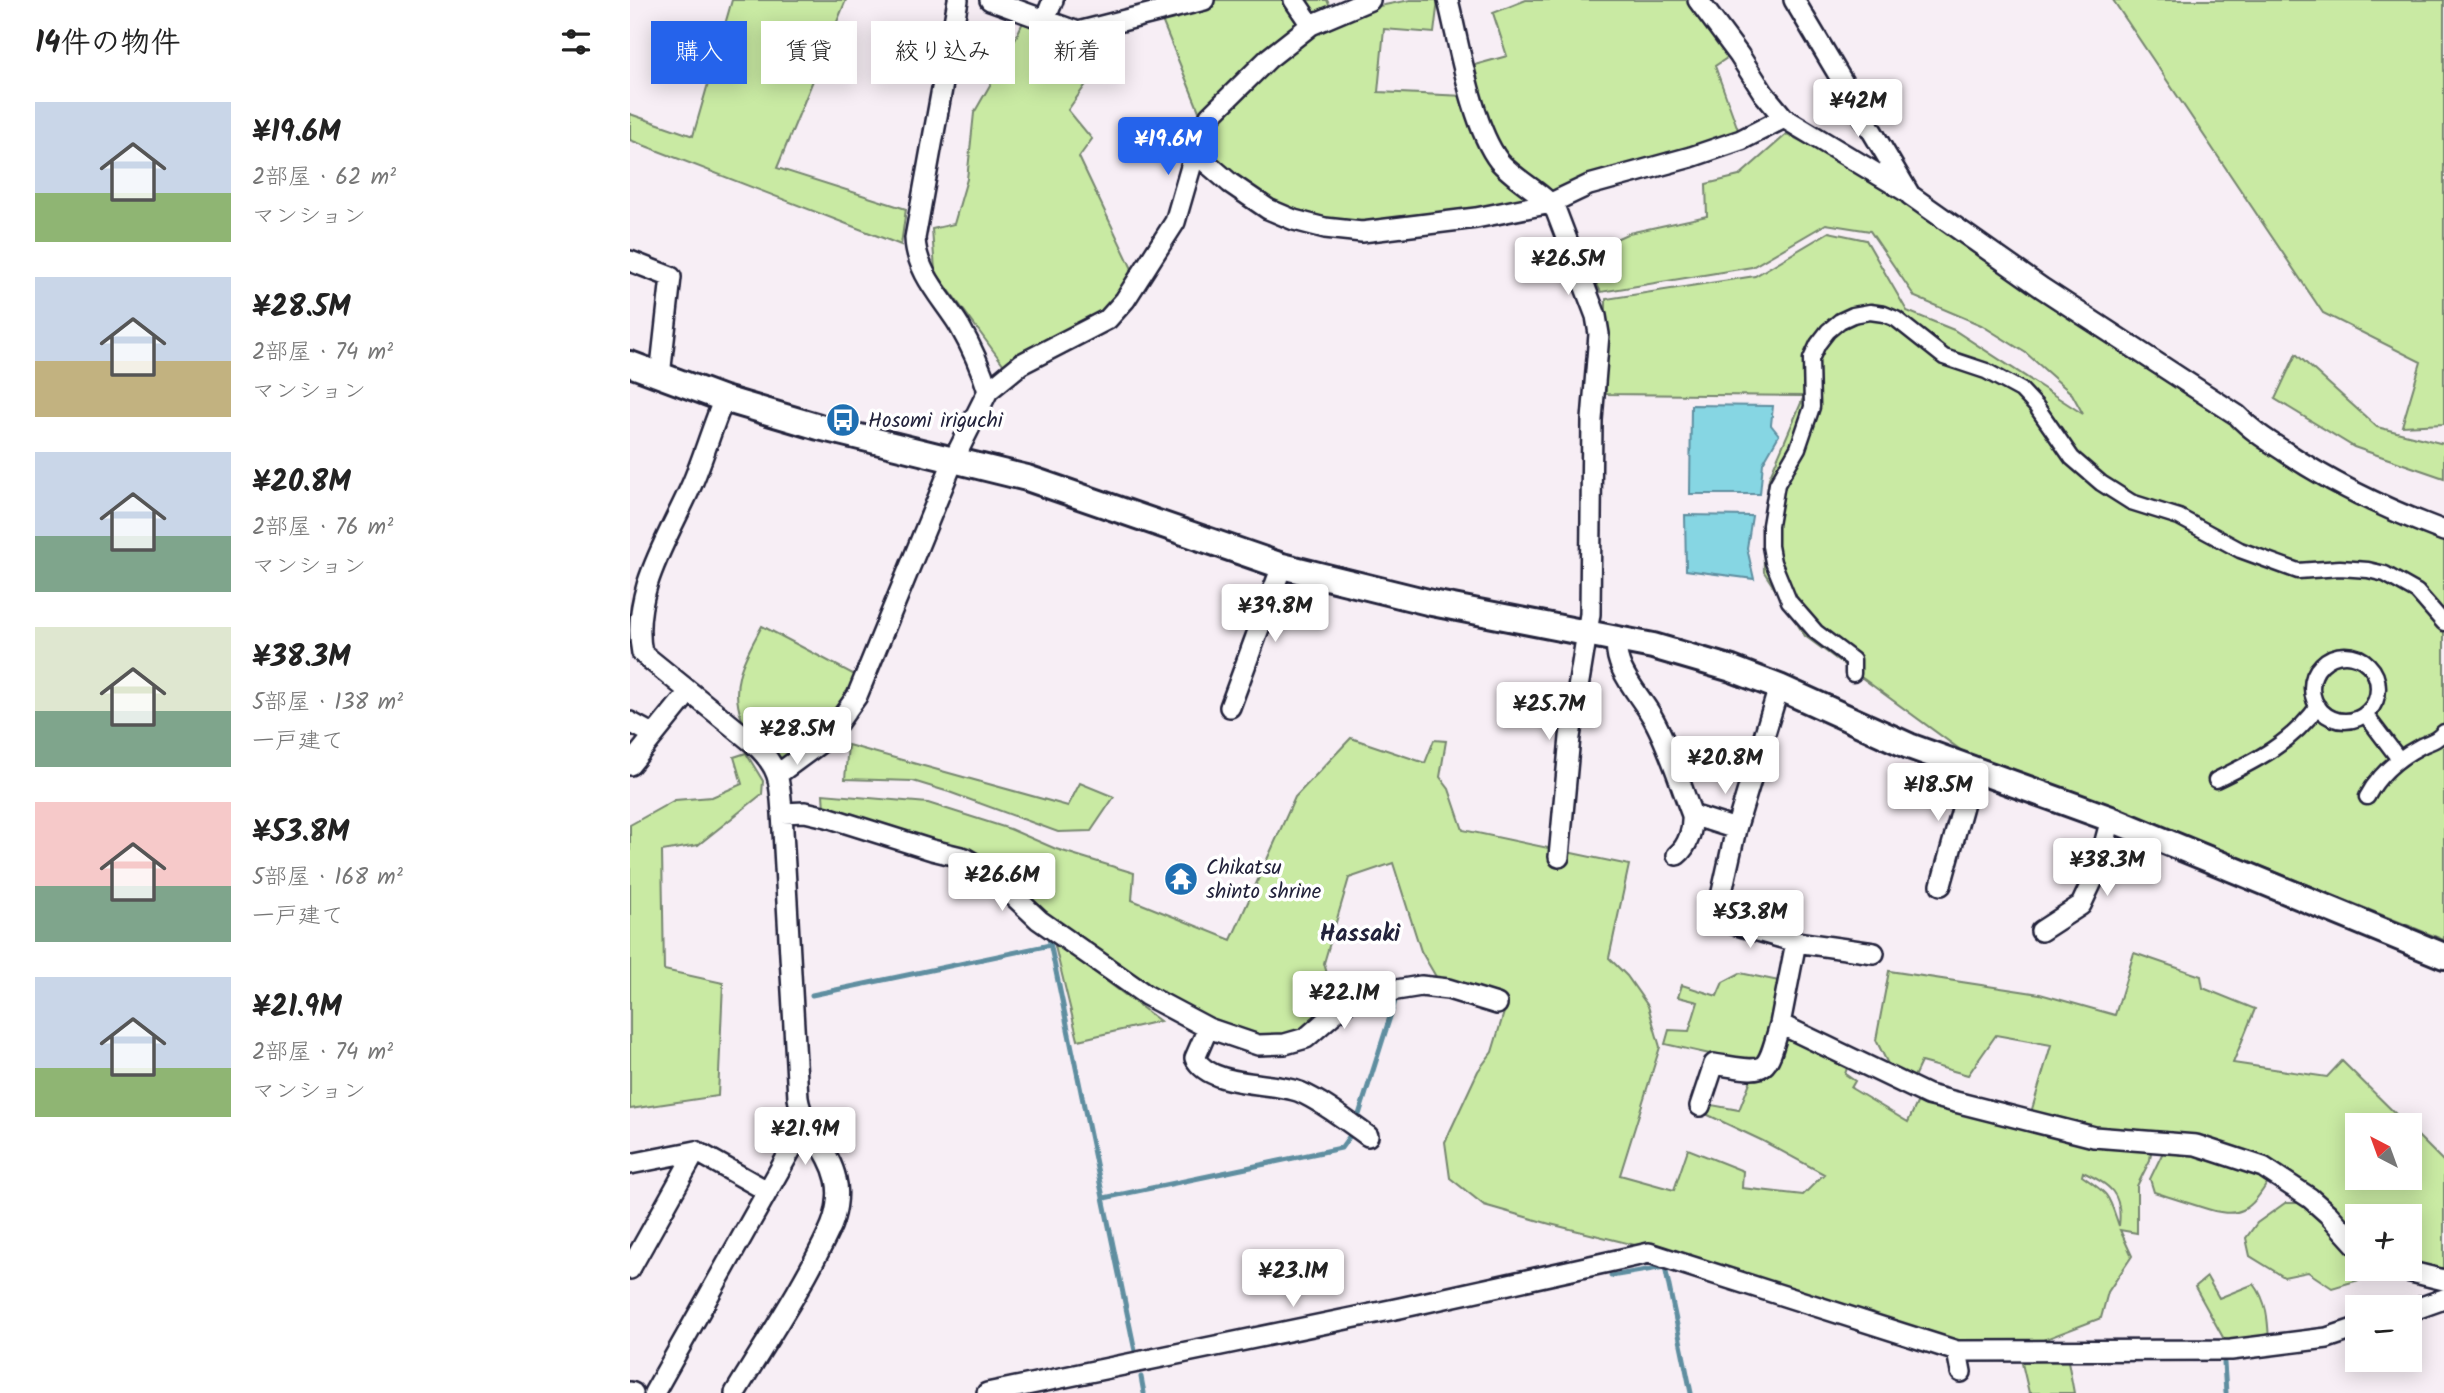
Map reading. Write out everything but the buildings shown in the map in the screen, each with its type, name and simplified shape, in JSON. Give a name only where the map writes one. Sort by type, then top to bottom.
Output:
[{"type":"street","points":[[958,0],[915,238],[924,272],[980,365],[988,391]]},
{"type":"street","points":[[990,0],[1078,32],[1160,5],[1204,0]]},
{"type":"street","points":[[1045,20],[1053,0]]},
{"type":"street","points":[[1294,0],[1311,25]]},
{"type":"street","points":[[778,774],[827,738],[857,696],[954,459],[988,391],[1021,365],[1108,319],[1125,300],[1175,222],[1195,153],[1210,116],[1269,58],[1311,25],[1370,0]]},
{"type":"street","points":[[1448,0],[1480,125],[1491,149],[1510,172],[1552,203],[1596,316],[1599,334],[1592,420],[1590,614],[1570,737],[1559,857]]},
{"type":"street","points":[[1698,0],[1784,118],[1910,195],[2042,288],[2237,415],[2249,428],[2307,467],[2362,497],[2444,531]]},
{"type":"street","points":[[1794,0],[1910,195]]},
{"type":"street","points":[[1195,153],[1230,183],[1268,209],[1294,220],[1325,228],[1362,232],[1476,218],[1552,203],[1589,185],[1741,140],[1784,118]]},
{"type":"street","points":[[630,261],[671,277],[660,376]]},
{"type":"street","points":[[1853,674],[1853,660],[1816,632],[1789,601],[1773,562],[1770,525],[1777,484],[1798,448],[1812,407],[1811,359],[1818,344],[1840,321],[1870,312],[1896,319],[1944,357],[1986,371],[2021,390],[2036,406],[2072,458],[2125,499],[2179,517],[2240,550],[2298,571],[2340,568],[2385,574],[2417,592],[2444,623]]},
{"type":"street","points":[[630,364],[724,399],[819,428],[1027,478],[1282,566],[1419,600],[1617,638],[1722,666],[1779,687],[1909,746],[2111,819],[2444,956]]},
{"type":"street","points":[[724,399],[692,484],[640,587],[636,638],[642,653],[753,743],[769,758],[778,774],[797,1085],[801,1112],[830,1157],[837,1182],[830,1230],[735,1393]]},
{"type":"street","points":[[1230,708],[1282,566]]},
{"type":"street","points":[[1617,638],[1615,650],[1632,688],[1654,720],[1692,815],[1693,825],[1684,849],[1677,855]]},
{"type":"street","points":[[2353,656],[2363,660],[2376,676],[2377,697],[2365,714],[2344,721],[2333,719],[2318,706],[2313,694],[2316,672],[2332,658],[2353,656]]},
{"type":"street","points":[[1779,687],[1736,829],[1716,919],[1796,942],[1874,953]]},
{"type":"street","points":[[630,765],[689,692]]},
{"type":"street","points":[[2216,780],[2271,752],[2289,739],[2318,706]]},
{"type":"street","points":[[2365,714],[2399,760]]},
{"type":"street","points":[[630,722],[654,735]]},
{"type":"street","points":[[2367,797],[2374,783],[2399,760],[2421,746],[2434,743],[2444,732]]},
{"type":"street","points":[[1941,886],[1973,770]]},
{"type":"street","points":[[782,813],[805,812],[827,817],[965,858],[987,871],[1039,919],[1146,995],[1208,1028],[1258,1045],[1285,1044],[1306,1038],[1353,997],[1421,986],[1448,989],[1497,1004]]},
{"type":"street","points":[[1692,815],[1736,829]]},
{"type":"street","points":[[2041,931],[2081,905],[2097,871],[2111,819]]},
{"type":"street","points":[[1700,1106],[1714,1065],[1754,1070],[1770,1061],[1796,942]]},
{"type":"street","points":[[1780,1024],[1928,1095],[2094,1137],[2196,1145],[2263,1167],[2310,1198],[2345,1233]]},
{"type":"street","points":[[1208,1028],[1195,1058],[1198,1065],[1248,1084],[1298,1091],[1368,1136]]},
{"type":"street","points":[[654,1393],[806,1123]]},
{"type":"street","points":[[630,1164],[696,1151],[767,1191]]},
{"type":"street","points":[[630,1269],[696,1151]]},
{"type":"street","points":[[987,1393],[1649,1252],[1956,1351],[2231,1350],[2327,1338],[2345,1332]]},
{"type":"street","points":[[2422,1275],[2444,1280]]},
{"type":"street","points":[[2422,1307],[2444,1299]]},
{"type":"street","points":[[1956,1351],[1961,1371]]},
{"type":"green space","points":[[732,0],[846,0],[837,21],[761,21],[761,84],[812,84],[777,168],[906,209],[901,245],[630,140],[630,114],[693,136],[708,84],[747,84],[747,21],[726,21]]},
{"type":"green space","points":[[1206,0],[1327,0],[1331,9],[1201,116],[1161,18]]},
{"type":"green space","points":[[1410,0],[1438,0],[1434,33],[1384,29],[1378,92],[1465,96],[1535,200],[1375,227],[1314,220],[1265,202],[1209,155],[1205,147],[1218,113],[1320,26],[1364,9]]},
{"type":"green space","points":[[1526,0],[1691,0],[1730,56],[1715,66],[1740,135],[1548,197],[1496,148],[1471,66],[1507,56],[1493,13]]},
{"type":"green space","points":[[2113,0],[2444,0],[2444,424],[2402,426],[2421,362],[2323,313]]},
{"type":"green space","points":[[1024,20],[1029,22],[1029,84],[1086,84],[1068,110],[1092,139],[1079,157],[1133,271],[1114,303],[1096,322],[1006,368],[935,271],[932,229],[954,224],[967,179],[974,113],[991,84],[1015,84],[1015,39]]},
{"type":"green space","points":[[1787,134],[1900,192],[2097,331],[2444,537],[2444,940],[2100,801],[1962,751],[1805,636],[1764,572],[1763,524],[1769,478],[1804,396],[1606,394],[1606,299],[1755,276],[1829,232],[1866,240],[1907,311],[1954,330],[2083,414],[2072,394],[2026,353],[1981,325],[1915,297],[1870,231],[1826,224],[1752,267],[1601,292],[1581,255],[1629,233],[1707,216],[1706,184],[1739,176]]},
{"type":"green space","points":[[2296,354],[2377,427],[2444,444],[2444,478],[2354,447],[2275,399]]},
{"type":"green space","points":[[762,626],[855,675],[844,703],[828,725],[783,762],[749,729],[738,706],[741,670]]},
{"type":"green space","points":[[1351,738],[1425,763],[1434,740],[1446,741],[1440,777],[1449,789],[1463,830],[1629,865],[1609,958],[1627,976],[1648,1006],[1660,1047],[1620,1175],[1674,1190],[1688,1149],[1743,1171],[1742,1188],[1803,1195],[1824,1174],[1706,1114],[1712,1105],[1739,1110],[1752,1077],[1785,1032],[1849,1062],[1845,1074],[1855,1081],[1851,1088],[1908,1122],[1918,1101],[1999,1123],[2089,1141],[2152,1145],[2150,1160],[2137,1186],[2137,1233],[2120,1230],[2132,1256],[2108,1292],[2101,1318],[2038,1342],[1958,1342],[1647,1248],[1484,1205],[1450,1178],[1445,1142],[1478,1071],[1492,1052],[1505,1009],[1446,994],[1421,951],[1393,863],[1349,878],[1324,963],[1336,1006],[1305,1034],[1250,1037],[1156,994],[1046,918],[998,874],[824,809],[823,794],[928,803],[1010,829],[1056,849],[1134,873],[1132,900],[1231,940],[1295,797]],"holes":[[[2083,1172],[2113,1191],[2119,1205],[2119,1226],[2107,1196],[2082,1176]]]},
{"type":"green space","points":[[848,745],[1068,806],[1080,783],[1114,797],[1091,831],[1058,832],[913,781],[845,779]]},
{"type":"green space","points":[[746,753],[763,781],[762,794],[698,845],[662,851],[664,970],[723,983],[718,1096],[630,1109],[630,825],[675,800],[712,797],[742,784],[734,757]]},
{"type":"green space","points":[[1054,942],[1160,1021],[1078,1040]]},
{"type":"green space","points":[[2134,953],[2201,976],[2203,988],[2255,1009],[2233,1063],[2327,1077],[2342,1061],[2395,1113],[2345,1113],[2345,1190],[2422,1190],[2422,1140],[2444,1162],[2444,1273],[2422,1268],[2422,1204],[2345,1204],[2345,1230],[2224,1149],[2097,1135],[2030,1116],[2051,1045],[1996,1035],[1968,1075],[1921,1062],[1912,1081],[1890,1068],[1876,1040],[1889,971],[2040,994],[2115,1015]]},
{"type":"green space","points":[[1740,973],[1779,981],[1763,1061],[1723,1057],[1665,1044],[1669,1030],[1689,1031],[1698,1002],[1678,997],[1682,985],[1717,996],[1723,982]]},
{"type":"green space","points":[[2164,1150],[2194,1151],[2271,1177],[2257,1198],[2243,1210],[2225,1213],[2214,1211],[2154,1192],[2150,1179]]},
{"type":"green space","points":[[2285,1203],[2302,1203],[2345,1243],[2345,1281],[2356,1281],[2332,1288],[2308,1272],[2284,1277],[2250,1256],[2246,1238],[2257,1223]]},
{"type":"green space","points":[[2207,1277],[2219,1298],[2254,1284],[2264,1304],[2269,1341],[2225,1341],[2195,1287]]},
{"type":"green space","points":[[2021,1359],[2068,1361],[2074,1393],[2029,1393]]},
{"type":"water","points":[[1691,405],[1773,406],[1771,425],[1779,435],[1763,463],[1760,494],[1690,494]]},
{"type":"water","points":[[1685,515],[1752,516],[1747,548],[1754,579],[1686,570]]},
{"type":"waterway","points":[[1049,938],[1135,1351]]},
{"type":"waterway","points":[[812,995],[1050,945]]},
{"type":"waterway","points":[[1357,1121],[1395,1001]]},
{"type":"waterway","points":[[1104,1198],[1341,1148],[1349,1137]]},
{"type":"waterway","points":[[1611,1276],[1665,1267],[1691,1393]]},
{"type":"waterway","points":[[2224,1363],[2226,1393]]},
{"type":"waterway","points":[[1141,1377],[1144,1393]]},
{"type":"place","name":"Hosomi iriguchi","points":[[843,420]]},
{"type":"place","name":"Chikatsu shinto shrine","points":[[1181,879]]},
{"type":"district","name":"Hassaki","points":[[1360,933]]}]
